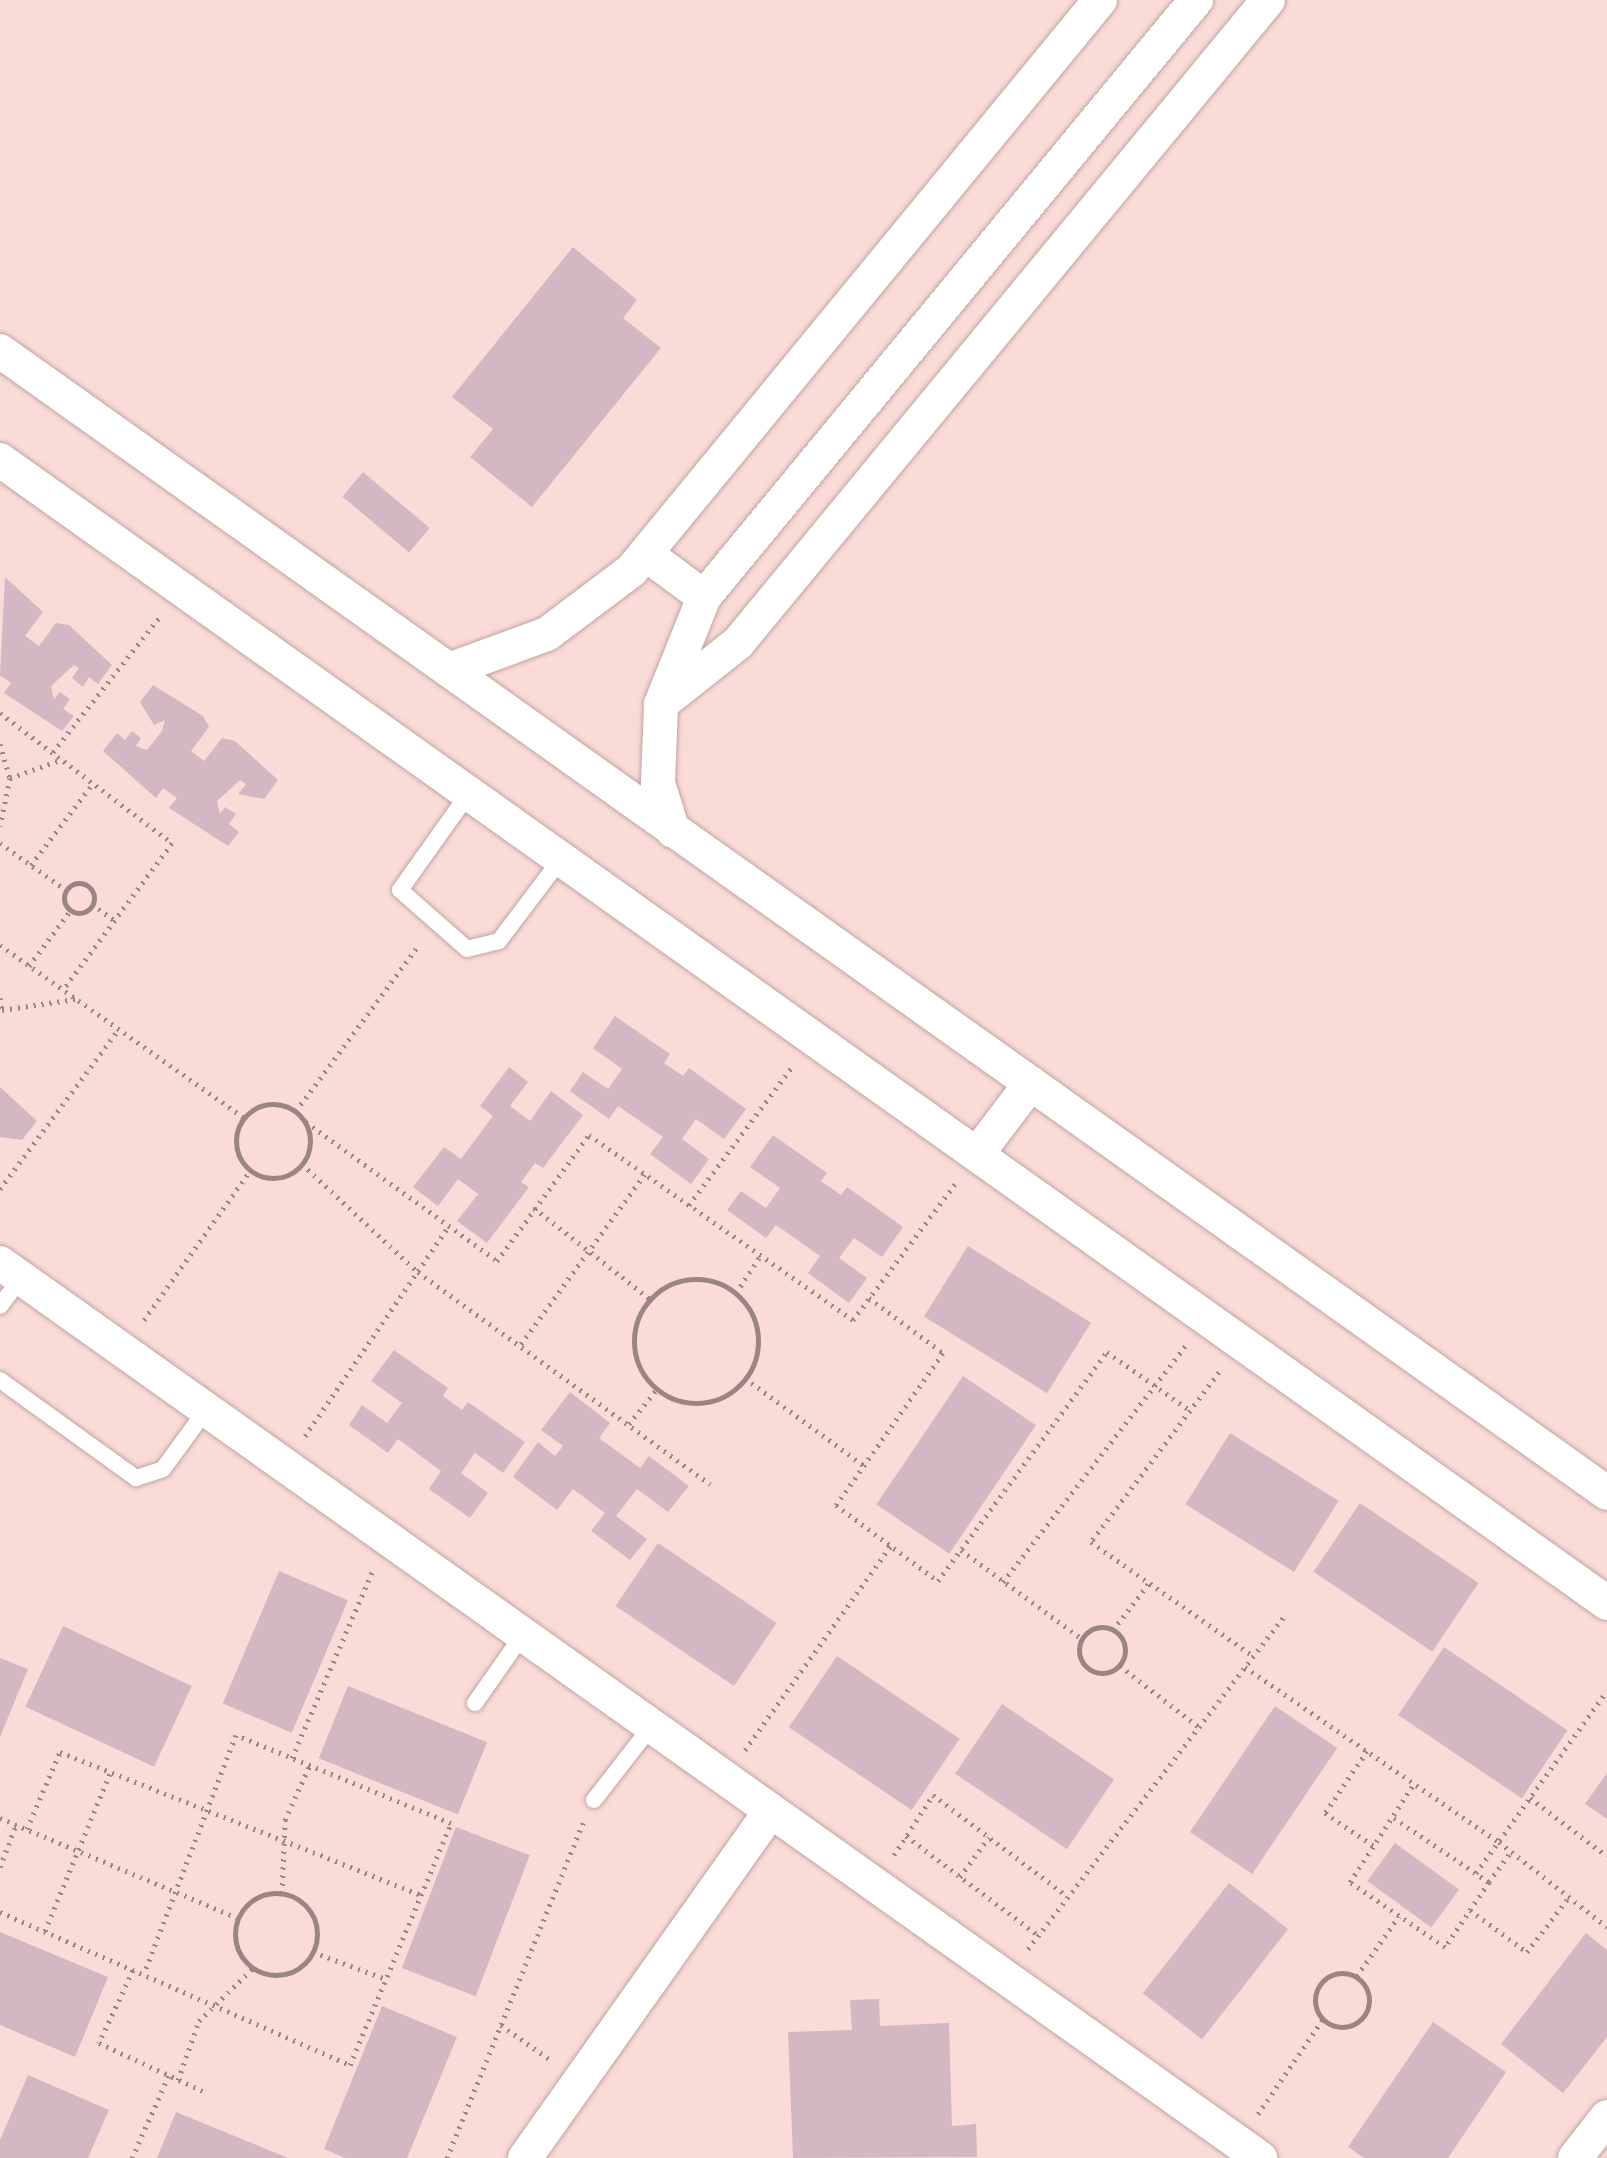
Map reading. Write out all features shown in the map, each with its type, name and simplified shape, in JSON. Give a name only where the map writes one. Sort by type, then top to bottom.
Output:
[{"type":"street","points":[[449,670],[547,634],[605,595],[646,554],[1100,0]]},
{"type":"street","points":[[673,831],[658,783],[661,704],[704,597],[1196,0]]},
{"type":"street","points":[[661,704],[738,643],[1268,0]]},
{"type":"street","points":[[0,351],[1607,1493]]},
{"type":"street","points":[[0,460],[1607,1603]]},
{"type":"street","points":[[646,554],[704,597]]},
{"type":"street","points":[[977,1154],[1031,1083]]},
{"type":"street","points":[[10,1271],[650,1728],[1249,2150]]},
{"type":"street","points":[[525,2158],[770,1812]]},
{"type":"street","points":[[1575,2158],[1607,2117]]},
{"type":"lane","points":[[469,793],[401,883],[403,899],[467,949],[492,947],[561,859]]},
{"type":"lane","points":[[0,1306],[10,1271]]},
{"type":"lane","points":[[0,1380],[136,1478],[163,1469],[206,1410]]},
{"type":"lane","points":[[475,1703],[522,1636]]},
{"type":"lane","points":[[594,1800],[650,1728]]},
{"type":"path","points":[[53,752],[182,589]]},
{"type":"path","points":[[0,713],[172,843],[63,990]]},
{"type":"path","points":[[0,744],[10,778],[0,826]]},
{"type":"path","points":[[10,778],[63,759]]},
{"type":"path","points":[[31,865],[94,782]]},
{"type":"path","points":[[0,843],[66,890],[90,888],[92,904],[114,920]]},
{"type":"path","points":[[66,890],[70,911]]},
{"type":"path","points":[[29,966],[70,911],[92,904]]},
{"type":"path","points":[[296,1111],[435,924]]},
{"type":"path","points":[[0,945],[244,1118]]},
{"type":"path","points":[[0,998],[2,1010],[76,998]]},
{"type":"path","points":[[0,1189],[119,1029]]},
{"type":"path","points":[[689,1205],[813,1038]]},
{"type":"path","points":[[306,1122],[309,1151],[302,1164],[277,1178],[250,1171],[236,1146],[244,1118],[269,1103],[296,1111],[306,1122],[497,1261],[589,1135],[853,1320],[977,1154]]},
{"type":"path","points":[[302,1164],[418,1272],[710,1484]]},
{"type":"path","points":[[122,1351],[250,1171]]},
{"type":"path","points":[[521,1344],[645,1174]]},
{"type":"path","points":[[534,1208],[650,1299]]},
{"type":"path","points":[[284,1466],[449,1226]]},
{"type":"path","points":[[736,1293],[761,1255]]},
{"type":"path","points":[[692,1279],[736,1293],[755,1324],[756,1352],[745,1378],[703,1402],[657,1389],[634,1345],[650,1299],[692,1279]]},
{"type":"path","points":[[869,1298],[943,1353],[836,1505],[938,1581],[1107,1352],[1191,1411]]},
{"type":"path","points":[[1003,1582],[1207,1318]]},
{"type":"path","points":[[1241,1343],[1091,1542],[1253,1656]]},
{"type":"path","points":[[745,1378],[863,1465]]},
{"type":"path","points":[[629,1424],[657,1389]]},
{"type":"path","points":[[292,1758],[386,1540]]},
{"type":"path","points":[[724,1780],[891,1545]]},
{"type":"path","points":[[961,1550],[1081,1638],[1084,1666],[1101,1674],[1120,1666]]},
{"type":"path","points":[[1113,1630],[1149,1583]]},
{"type":"path","points":[[1004,1978],[1284,1617]]},
{"type":"path","points":[[1081,1638],[1095,1627],[1113,1630],[1124,1642],[1120,1666]]},
{"type":"path","points":[[1120,1666],[1199,1727]]},
{"type":"path","points":[[1245,1667],[1499,1842],[1607,1927]]},
{"type":"path","points":[[1476,1873],[1607,1691]]},
{"type":"path","points":[[0,1912],[350,2065],[451,1823],[236,1735],[144,1974]]},
{"type":"path","points":[[1367,1751],[1325,1813],[1374,1846]]},
{"type":"path","points":[[27,1829],[60,1752],[421,1895]]},
{"type":"path","points":[[282,1893],[281,1839],[310,1765]]},
{"type":"path","points":[[45,1931],[111,1771]]},
{"type":"path","points":[[1414,1784],[1350,1882],[1445,1947],[1511,1852]]},
{"type":"path","points":[[874,1886],[933,1795],[1067,1896]]},
{"type":"path","points":[[1530,1798],[1607,1856]]},
{"type":"path","points":[[447,2158],[594,1800]]},
{"type":"path","points":[[0,1818],[238,1918]]},
{"type":"path","points":[[1394,1818],[1489,1882]]},
{"type":"path","points":[[0,1867],[16,1825]]},
{"type":"path","points":[[906,1836],[1038,1935]]},
{"type":"path","points":[[960,1877],[989,1837]]},
{"type":"path","points":[[282,1893],[312,1915],[313,1952],[279,1975],[253,1968],[236,1945],[238,1918],[256,1898],[282,1893]]},
{"type":"path","points":[[1470,1910],[1527,1952],[1569,1897]]},
{"type":"path","points":[[1357,1976],[1399,1916]]},
{"type":"path","points":[[313,1952],[386,1979]]},
{"type":"path","points":[[178,2080],[210,2004],[253,1968]]},
{"type":"path","points":[[133,1970],[99,2043],[205,2092]]},
{"type":"path","points":[[1357,1976],[1370,1995],[1364,2017],[1344,2027],[1323,2019],[1315,1999],[1325,1978],[1357,1976]]},
{"type":"path","points":[[1249,2150],[1323,2019]]},
{"type":"path","points":[[501,2025],[579,2082]]},
{"type":"path","points":[[132,2158],[169,2075]]},
{"type":"building","points":[[573,247],[637,300],[623,318],[661,348],[532,507],[470,457],[493,429],[452,397]]},
{"type":"building","points":[[363,472],[430,528],[409,552],[342,497]]},
{"type":"building","points":[[5,577],[43,612],[25,636],[39,646],[56,623],[69,625],[112,665],[98,684],[89,677],[83,687],[72,678],[79,668],[74,665],[51,686],[54,699],[60,692],[70,699],[63,709],[74,716],[62,731],[4,693],[11,683],[0,675]]},
{"type":"building","points":[[153,685],[203,716],[209,727],[191,751],[204,761],[222,738],[235,741],[278,780],[264,799],[238,794],[246,784],[240,780],[217,801],[220,814],[225,807],[236,814],[229,824],[239,832],[228,846],[169,808],[177,798],[163,788],[156,798],[103,751],[117,733],[125,740],[132,731],[141,738],[136,746],[147,750],[162,731],[165,720],[154,725],[140,702]]},
{"type":"building","points":[[615,1016],[670,1054],[664,1063],[683,1076],[689,1068],[746,1109],[724,1139],[696,1119],[682,1139],[709,1159],[691,1184],[650,1154],[663,1137],[618,1106],[609,1119],[570,1091],[583,1072],[608,1089],[622,1069],[593,1048]]},
{"type":"building","points":[[509,1067],[528,1082],[510,1106],[530,1121],[551,1091],[583,1115],[543,1168],[535,1163],[521,1182],[529,1187],[487,1243],[457,1221],[478,1194],[458,1179],[438,1206],[413,1187],[444,1147],[461,1159],[493,1116],[480,1106]]},
{"type":"building","points":[[0,1087],[37,1121],[22,1140],[0,1137]]},
{"type":"building","points":[[773,1135],[827,1173],[821,1181],[841,1195],[847,1187],[903,1227],[882,1257],[854,1238],[839,1258],[867,1278],[849,1303],[808,1273],[820,1256],[776,1225],[766,1238],[727,1210],[741,1191],[766,1208],[780,1188],[750,1167]]},
{"type":"building","points":[[968,1246],[1091,1323],[1047,1393],[924,1316]]},
{"type":"building","points":[[394,1350],[448,1388],[443,1396],[462,1410],[468,1402],[525,1442],[503,1473],[475,1453],[461,1473],[488,1493],[470,1518],[429,1489],[441,1471],[398,1439],[388,1453],[349,1425],[362,1405],[387,1423],[402,1403],[371,1381]]},
{"type":"building","points":[[963,1376],[1036,1425],[949,1554],[876,1505]]},
{"type":"building","points":[[570,1392],[610,1423],[599,1438],[640,1468],[649,1456],[689,1486],[668,1512],[637,1489],[616,1516],[647,1539],[630,1560],[591,1531],[605,1513],[573,1489],[557,1510],[513,1477],[538,1442],[555,1456],[563,1446],[541,1430]]},
{"type":"building","points":[[1230,1433],[1339,1501],[1294,1572],[1185,1504]]},
{"type":"building","points":[[1360,1503],[1479,1583],[1432,1652],[1314,1572]]},
{"type":"building","points":[[658,1543],[777,1623],[734,1686],[616,1606]]},
{"type":"building","points":[[279,1571],[348,1600],[292,1733],[223,1704]]},
{"type":"building","points":[[63,1626],[192,1686],[154,1767],[25,1707]]},
{"type":"building","points":[[1444,1647],[1568,1730],[1522,1798],[1398,1715]]},
{"type":"building","points":[[837,1656],[960,1739],[912,1810],[789,1727]]},
{"type":"building","points":[[0,1658],[28,1669],[0,1737]]},
{"type":"building","points":[[348,1686],[487,1742],[458,1815],[319,1758]]},
{"type":"building","points":[[1002,1704],[1114,1779],[1067,1849],[955,1774]]},
{"type":"building","points":[[1275,1706],[1337,1748],[1252,1874],[1190,1832]]},
{"type":"building","points":[[1607,1773],[1607,1819],[1585,1804]]},
{"type":"building","points":[[456,1827],[530,1855],[476,1996],[402,1968]]},
{"type":"building","points":[[1395,1843],[1459,1889],[1431,1927],[1367,1881]]},
{"type":"building","points":[[1229,1883],[1288,1929],[1202,2039],[1143,1993]]},
{"type":"building","points":[[0,1932],[108,1977],[75,2057],[0,2025]]},
{"type":"building","points":[[1586,1933],[1607,1950],[1607,2037],[1563,2093],[1501,2044]]},
{"type":"building","points":[[879,1999],[880,2026],[949,2023],[952,2126],[976,2124],[977,2157],[793,2158],[788,2032],[852,2030],[850,2000]]},
{"type":"building","points":[[382,2006],[457,2037],[407,2158],[345,2158],[324,2149]]},
{"type":"building","points":[[1433,2022],[1506,2072],[1448,2158],[1364,2158],[1348,2147]]},
{"type":"building","points":[[28,2075],[109,2110],[88,2158],[0,2158],[0,2140]]},
{"type":"building","points":[[176,2112],[288,2158],[157,2158]]}]
